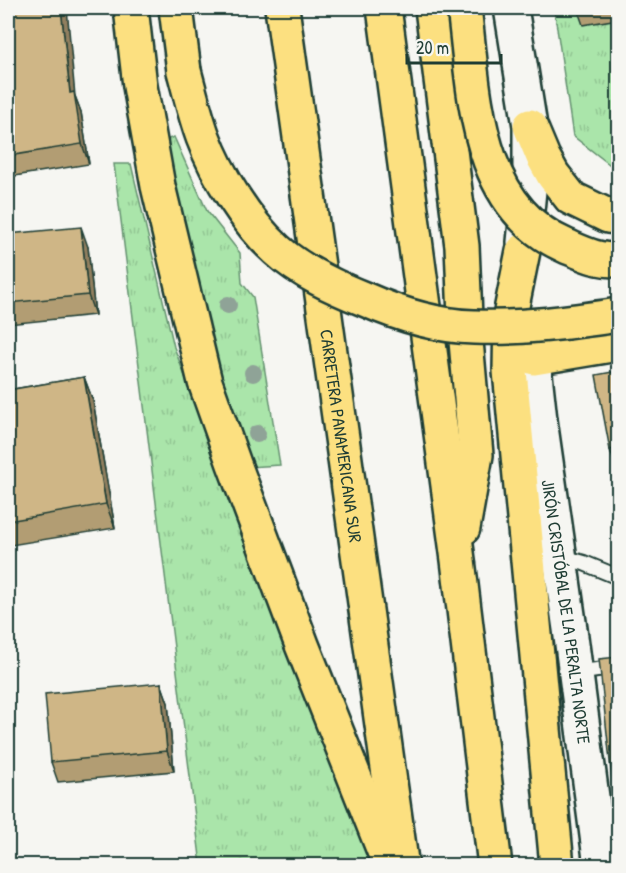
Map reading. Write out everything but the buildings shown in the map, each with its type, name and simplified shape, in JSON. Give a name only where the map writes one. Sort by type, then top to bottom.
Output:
[{"type":"main road","points":[[131,8],[140,86],[158,186],[205,382],[302,645],[390,866]]},
{"type":"main road","points":[[176,8],[184,71],[203,138],[233,196],[254,224],[278,251],[301,267],[330,284],[385,308],[428,321],[473,327],[545,325],[618,315]]},
{"type":"main road","name":"CARRETERA PANAMERICANA SUR","points":[[282,8],[401,866]]},
{"type":"main road","points":[[384,8],[458,560],[495,866]]},
{"type":"main road","points":[[432,8],[462,246],[466,341],[476,455],[458,560]]},
{"type":"main road","points":[[464,8],[480,130],[493,172],[516,209],[549,239],[598,260],[618,260]]},
{"type":"main road","points":[[530,126],[548,166],[571,198],[608,216],[618,217]]},
{"type":"main road","points":[[523,251],[511,311],[510,371],[557,866]]},
{"type":"main road","points":[[534,358],[618,344]]},
{"type":"street","name":"JIRÓN CRISTÓBAL DE LA PERALTA NORTE","points":[[512,8],[530,126],[530,180],[523,251],[524,284],[540,420],[603,859]]},
{"type":"lane","points":[[560,557],[584,563],[618,577]]},
{"type":"lane","points":[[576,673],[618,667]]},
{"type":"green space","points":[[554,8],[618,8],[618,171],[573,136]]},
{"type":"green space","points":[[174,137],[207,211],[240,253],[242,283],[253,297],[280,465],[248,467],[201,305],[166,140]]},
{"type":"green space","points":[[114,164],[131,164],[174,347],[373,865],[201,865]]}]
